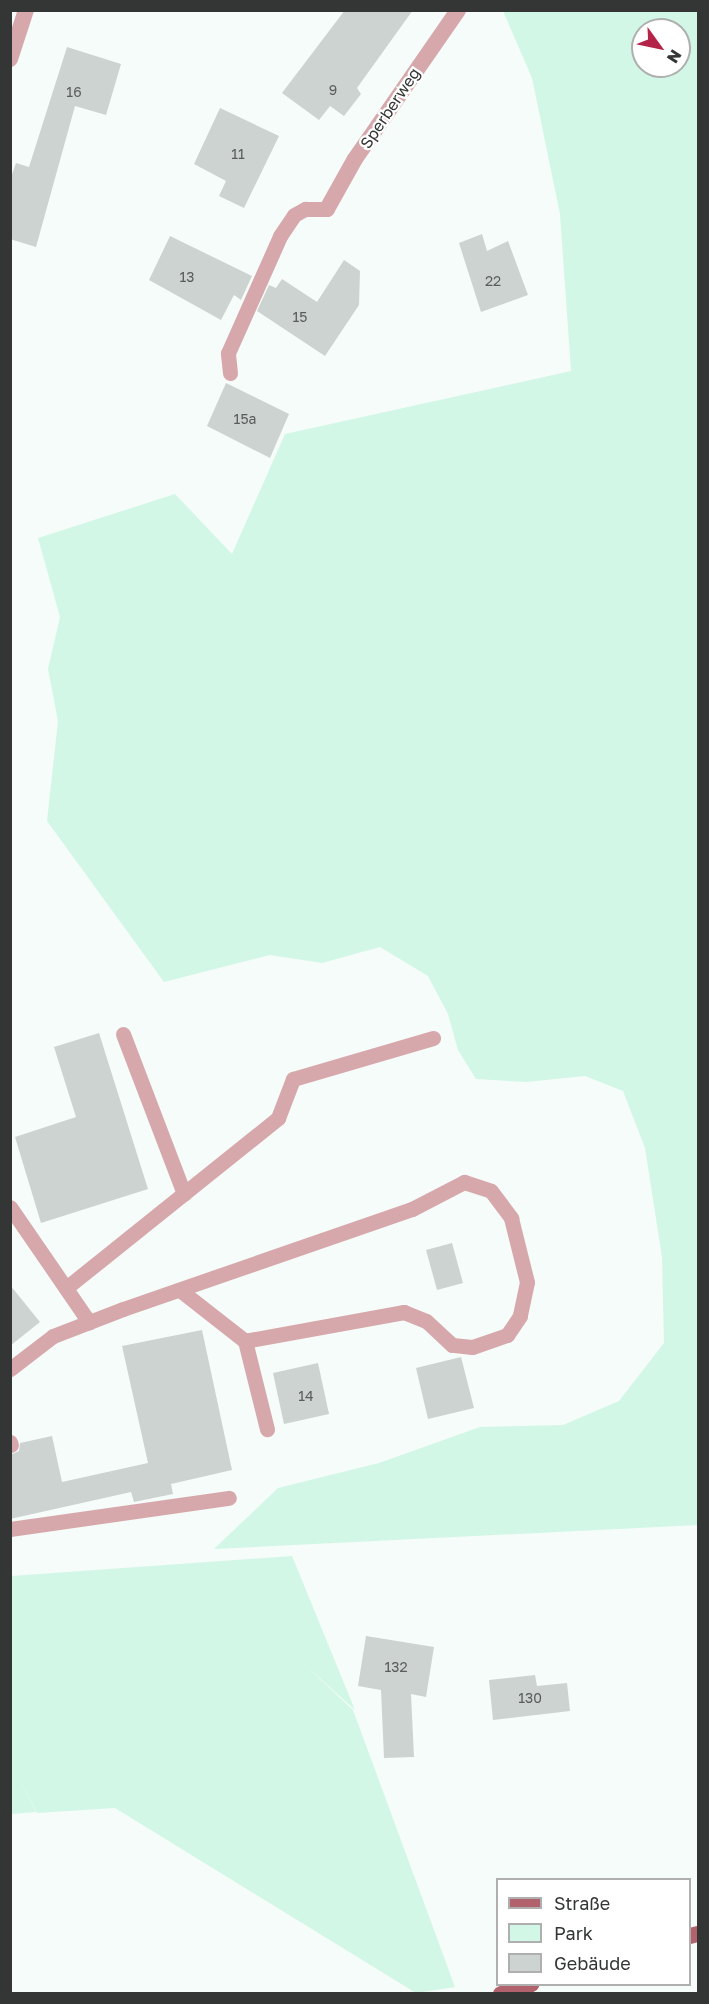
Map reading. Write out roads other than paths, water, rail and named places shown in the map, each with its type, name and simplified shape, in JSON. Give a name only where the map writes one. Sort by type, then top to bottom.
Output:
[{"type":"main road","points":[[501,1994],[525,1986]]},
{"type":"street","points":[[10,59],[26,10]]},
{"type":"street","name":"Sperberweg","points":[[327,209],[355,159],[458,10]]},
{"type":"lane","points":[[230,373],[228,353],[280,236],[294,215],[305,209],[327,209]]},
{"type":"lane","points":[[123,1034],[184,1194]]},
{"type":"lane","points":[[66,1288],[278,1118],[293,1079],[433,1038]]},
{"type":"lane","points":[[10,1369],[52,1336],[412,1209],[464,1182],[491,1191],[511,1218],[527,1282],[520,1316],[507,1335],[472,1347],[452,1345],[426,1321],[404,1312],[245,1341]]},
{"type":"lane","points":[[10,1207],[89,1322]]},
{"type":"lane","points":[[180,1290],[245,1341],[267,1429]]},
{"type":"lane","points":[[10,1529],[229,1498]]}]
